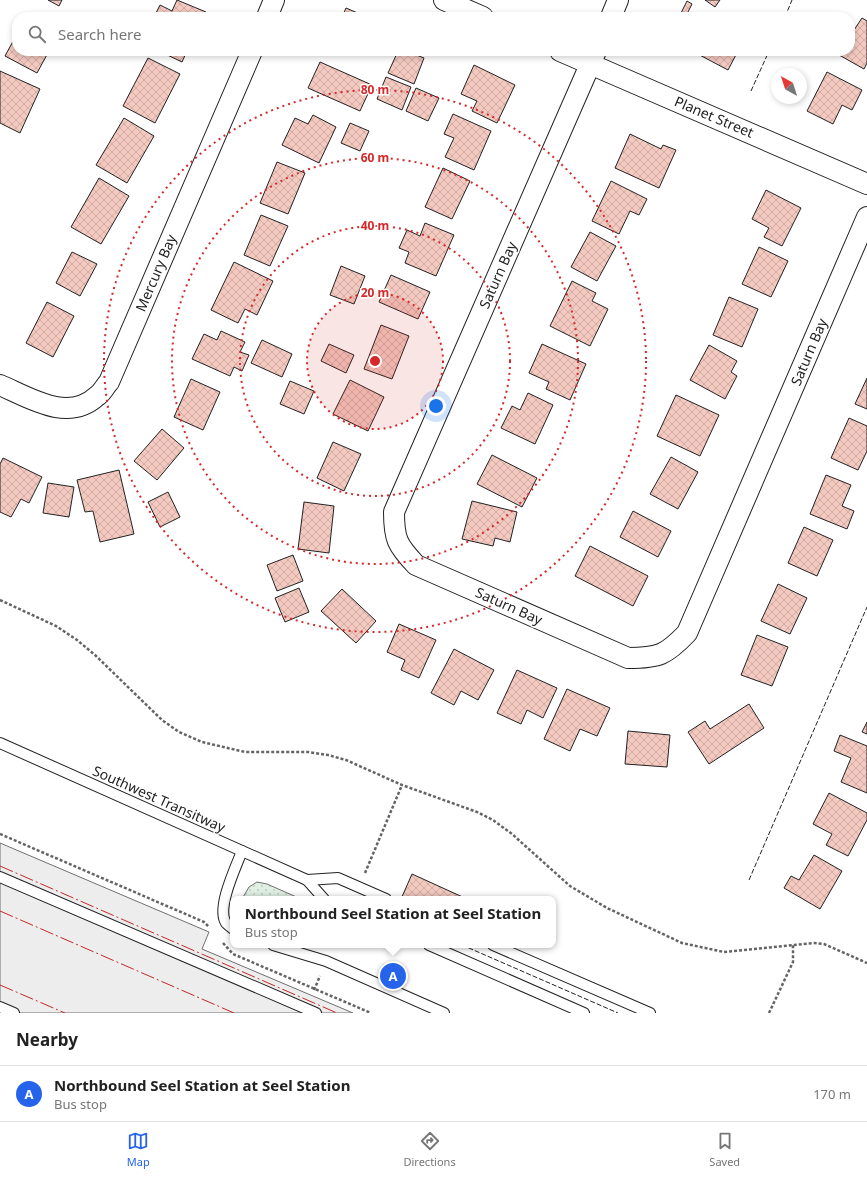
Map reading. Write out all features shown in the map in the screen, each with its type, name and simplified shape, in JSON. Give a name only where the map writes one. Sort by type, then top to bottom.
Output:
[{"type":"street","points":[[269,12],[274,0]]},
{"type":"street","points":[[444,0],[472,12]]},
{"type":"street","points":[[612,12],[618,0]]},
{"type":"street","name":"Mercury Bay","points":[[0,385],[48,406],[64,409],[82,406],[98,396],[109,382],[250,56]]},
{"type":"street","name":"Planet Street","points":[[593,58],[867,184]]},
{"type":"street","name":"Saturn Bay","points":[[593,58],[394,512],[396,540],[416,565],[628,658],[645,658],[664,654],[687,633],[867,217]]},
{"type":"lane","name":"Southwest Transitway","points":[[0,743],[307,880],[321,896]]},
{"type":"lane","points":[[230,926],[226,922],[224,909],[226,894],[242,851]]},
{"type":"lane","points":[[0,877],[316,1013]]},
{"type":"lane","name":"Southwest Transitway","points":[[307,880],[338,878],[379,896]]},
{"type":"lane","points":[[283,948],[326,961],[444,1013]]},
{"type":"lane","points":[[435,948],[584,1013]]},
{"type":"lane","points":[[500,948],[650,1013]]},
{"type":"lane","points":[[0,1007],[14,1013]]},
{"type":"path","points":[[0,600],[56,626],[77,640],[95,655],[157,715],[179,732],[202,742],[245,752],[308,752],[328,755],[346,760],[402,785],[477,812],[493,820],[512,834],[570,886],[607,908],[682,943],[724,952],[793,944],[824,944],[867,963]]},
{"type":"path","points":[[359,887],[402,785]]},
{"type":"path","points":[[0,834],[204,922],[214,933]]},
{"type":"path","points":[[218,938],[233,954],[371,1013]]},
{"type":"path","points":[[769,1013],[793,962],[793,944]]},
{"type":"green space","points":[[257,882],[267,884],[294,896],[244,896],[249,887]]},
{"type":"shaded area","points":[[0,843],[209,932],[202,949],[353,1013],[0,1013]]},
{"type":"building","points":[[48,0],[62,0],[59,6]]},
{"type":"building","points":[[177,0],[206,12],[156,12],[160,5],[172,11]]},
{"type":"building","points":[[705,0],[720,0],[715,7]]},
{"type":"building","points":[[687,1],[692,4],[688,12],[682,12]]},
{"type":"building","points":[[346,8],[355,12],[344,12]]},
{"type":"building","points":[[862,18],[867,21],[867,63],[864,69],[841,56],[855,56],[855,28]]},
{"type":"building","points":[[12,43],[12,56],[46,56],[37,73],[5,56]]},
{"type":"building","points":[[169,56],[185,56],[182,62]]},
{"type":"building","points":[[396,56],[419,56],[424,58],[414,84],[388,73]]},
{"type":"building","points":[[701,56],[735,56],[728,70]]},
{"type":"building","points":[[148,58],[180,74],[155,123],[123,106]]},
{"type":"building","points":[[320,62],[372,85],[360,111],[308,88]]},
{"type":"building","points":[[474,65],[515,85],[497,123],[472,111],[477,101],[461,94]]},
{"type":"building","points":[[0,71],[40,89],[20,133],[0,123]]},
{"type":"building","points":[[827,72],[862,90],[852,110],[842,105],[833,124],[807,111]]},
{"type":"building","points":[[386,77],[411,87],[402,110],[377,99]]},
{"type":"building","points":[[416,88],[439,98],[428,121],[406,111]]},
{"type":"building","points":[[453,114],[491,131],[474,170],[445,157],[454,138],[444,134]]},
{"type":"building","points":[[313,115],[336,127],[319,163],[282,145],[295,118],[308,124]]},
{"type":"building","points":[[124,118],[154,136],[127,183],[96,165]]},
{"type":"building","points":[[350,123],[369,131],[360,151],[341,143]]},
{"type":"building","points":[[630,134],[661,149],[663,145],[676,150],[659,188],[615,168]]},
{"type":"building","points":[[277,162],[305,173],[288,214],[260,203]]},
{"type":"building","points":[[443,168],[470,181],[452,219],[425,207]]},
{"type":"building","points":[[99,178],[129,196],[101,244],[71,227]]},
{"type":"building","points":[[611,181],[647,199],[639,215],[630,211],[619,234],[592,221]]},
{"type":"building","points":[[766,190],[801,208],[782,246],[764,237],[769,228],[752,219]]},
{"type":"building","points":[[261,215],[288,226],[270,266],[244,255]]},
{"type":"building","points":[[425,223],[454,235],[436,276],[405,263],[409,252],[399,248],[407,230],[420,236]]},
{"type":"building","points":[[590,232],[616,246],[597,281],[571,267]]},
{"type":"building","points":[[759,247],[788,261],[771,297],[742,284]]},
{"type":"building","points":[[72,252],[97,264],[80,296],[56,283]]},
{"type":"building","points":[[234,262],[273,281],[257,315],[245,309],[238,323],[211,310]]},
{"type":"building","points":[[341,266],[365,276],[354,304],[330,295]]},
{"type":"building","points":[[391,275],[430,292],[418,319],[379,302]]},
{"type":"building","points":[[572,281],[596,293],[592,301],[608,309],[590,346],[550,326]]},
{"type":"building","points":[[729,297],[758,309],[742,347],[713,335]]},
{"type":"building","points":[[47,302],[74,316],[53,357],[26,343]]},
{"type":"building","points":[[381,325],[409,336],[392,379],[364,369]]},
{"type":"building","points":[[221,331],[245,342],[240,352],[249,355],[242,371],[234,367],[230,376],[192,359],[204,334],[217,340]]},
{"type":"building","points":[[262,340],[292,354],[282,377],[251,363]]},
{"type":"building","points":[[329,344],[354,355],[346,373],[321,361]]},
{"type":"building","points":[[542,344],[586,364],[570,400],[546,389],[549,382],[529,373]]},
{"type":"building","points":[[709,345],[737,361],[731,372],[737,376],[725,399],[690,380]]},
{"type":"building","points":[[867,378],[867,409],[855,404]]},
{"type":"building","points":[[191,379],[220,392],[203,430],[174,417]]},
{"type":"building","points":[[350,380],[384,397],[368,431],[333,414]]},
{"type":"building","points":[[290,381],[314,391],[304,414],[280,404]]},
{"type":"building","points":[[528,393],[553,405],[535,444],[501,428],[512,406],[520,410]]},
{"type":"building","points":[[676,395],[719,415],[700,456],[657,436]]},
{"type":"building","points":[[849,418],[867,426],[867,451],[858,470],[831,458]]},
{"type":"building","points":[[162,429],[184,448],[157,480],[134,461]]},
{"type":"building","points":[[333,442],[361,454],[344,491],[317,478]]},
{"type":"building","points":[[492,455],[537,478],[522,507],[477,484]]},
{"type":"building","points":[[671,457],[698,472],[678,509],[650,494]]},
{"type":"building","points":[[3,458],[42,477],[29,503],[21,499],[11,517],[0,512],[0,464]]},
{"type":"building","points":[[119,470],[134,534],[100,542],[93,511],[85,512],[77,480]]},
{"type":"building","points":[[826,475],[851,485],[842,506],[854,511],[847,529],[810,514]]},
{"type":"building","points":[[48,483],[74,487],[69,517],[43,513]]},
{"type":"building","points":[[168,492],[180,517],[160,527],[148,502]]},
{"type":"building","points":[[472,501],[517,512],[510,542],[495,538],[493,546],[462,539]]},
{"type":"building","points":[[304,502],[334,506],[329,553],[298,549]]},
{"type":"building","points":[[633,511],[671,531],[658,557],[620,537]]},
{"type":"building","points":[[804,527],[833,540],[817,576],[788,563]]},
{"type":"building","points":[[590,546],[648,576],[633,606],[575,576]]},
{"type":"building","points":[[293,555],[303,581],[277,591],[267,565]]},
{"type":"building","points":[[778,584],[807,598],[790,634],[761,621]]},
{"type":"building","points":[[299,588],[309,612],[285,622],[275,598]]},
{"type":"building","points":[[342,589],[376,621],[356,643],[321,611]]},
{"type":"building","points":[[399,624],[436,640],[419,678],[401,670],[405,660],[387,652]]},
{"type":"building","points":[[757,635],[788,647],[772,686],[741,675]]},
{"type":"building","points":[[454,649],[494,670],[478,700],[461,691],[454,705],[431,693]]},
{"type":"building","points":[[517,670],[557,688],[543,718],[527,710],[521,724],[497,713]]},
{"type":"building","points":[[567,689],[610,708],[597,736],[580,729],[570,751],[544,739]]},
{"type":"building","points":[[749,704],[764,728],[709,764],[688,732],[705,721],[710,729]]},
{"type":"building","points":[[867,722],[867,734],[862,732]]},
{"type":"building","points":[[628,731],[670,735],[667,767],[625,764]]},
{"type":"building","points":[[840,735],[867,746],[867,793],[841,782],[851,758],[834,751]]},
{"type":"building","points":[[829,793],[867,813],[867,820],[848,856],[826,845],[832,834],[813,824]]},
{"type":"building","points":[[814,855],[842,871],[820,909],[784,888],[791,876],[799,880]]},
{"type":"building","points":[[412,874],[460,896],[402,896]]},
{"type":"fence","points":[[787,12],[792,0]]},
{"type":"fence","points":[[751,91],[767,56]]},
{"type":"fence","points":[[749,880],[867,607]]},
{"type":"fence","points":[[469,948],[618,1013]]},
{"type":"power","points":[[0,866],[337,1013]]},
{"type":"power","points":[[0,911],[234,1013]]},
{"type":"power","points":[[0,985],[65,1013]]},
{"type":"place","name":"Northbound Seel Station at Seel Station","points":[[393,976]]}]
